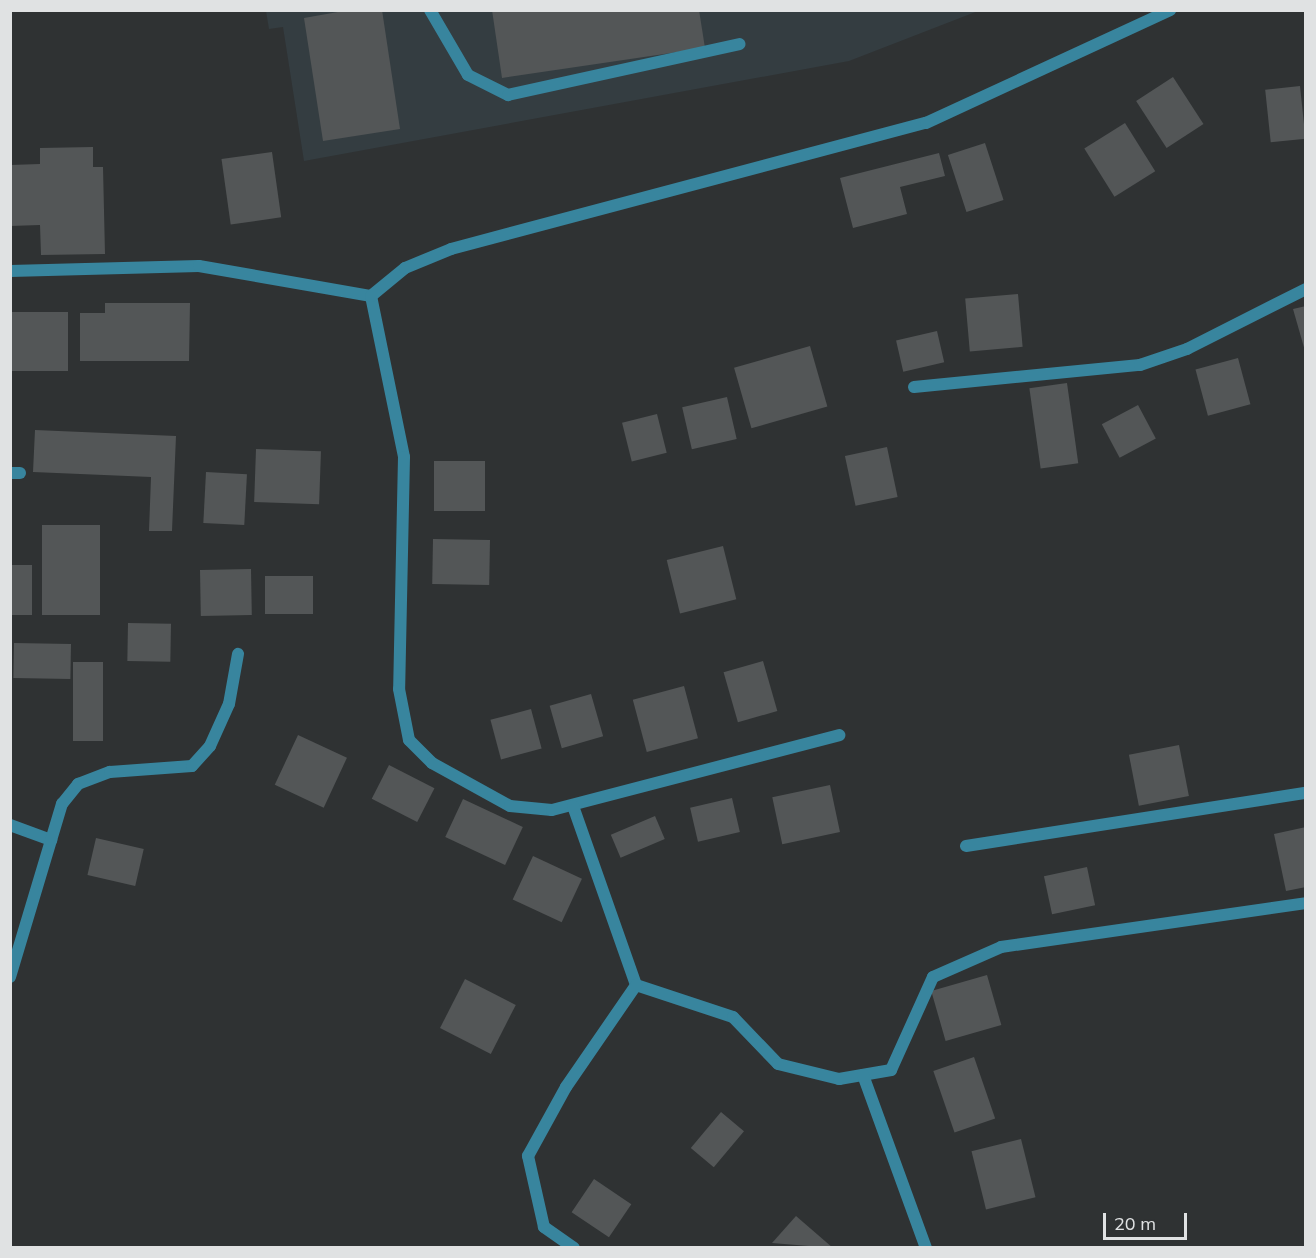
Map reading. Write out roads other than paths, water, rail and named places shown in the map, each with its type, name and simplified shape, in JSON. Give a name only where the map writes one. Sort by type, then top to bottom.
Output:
[{"type":"street","points":[[429,10],[468,75],[508,94],[739,44]]},
{"type":"street","points":[[10,271],[199,266],[371,296],[405,268],[451,249],[926,123],[1170,10]]},
{"type":"street","points":[[914,387],[1140,365],[1187,349],[1305,289]]},
{"type":"street","points":[[371,296],[404,457],[399,689],[409,740],[432,763],[510,806],[573,806],[839,735]]},
{"type":"street","points":[[10,977],[62,804],[78,784],[111,772],[192,766],[210,747],[229,704],[238,654]]},
{"type":"street","points":[[966,846],[1305,793]]},
{"type":"street","points":[[573,806],[636,985]]},
{"type":"street","points":[[10,825],[51,840]]},
{"type":"street","points":[[636,985],[733,1017],[778,1064],[839,1079],[891,1070],[933,977],[1001,948],[1305,903]]},
{"type":"street","points":[[574,1248],[544,1227],[528,1155],[636,985]]},
{"type":"street","points":[[863,1075],[926,1248]]}]
